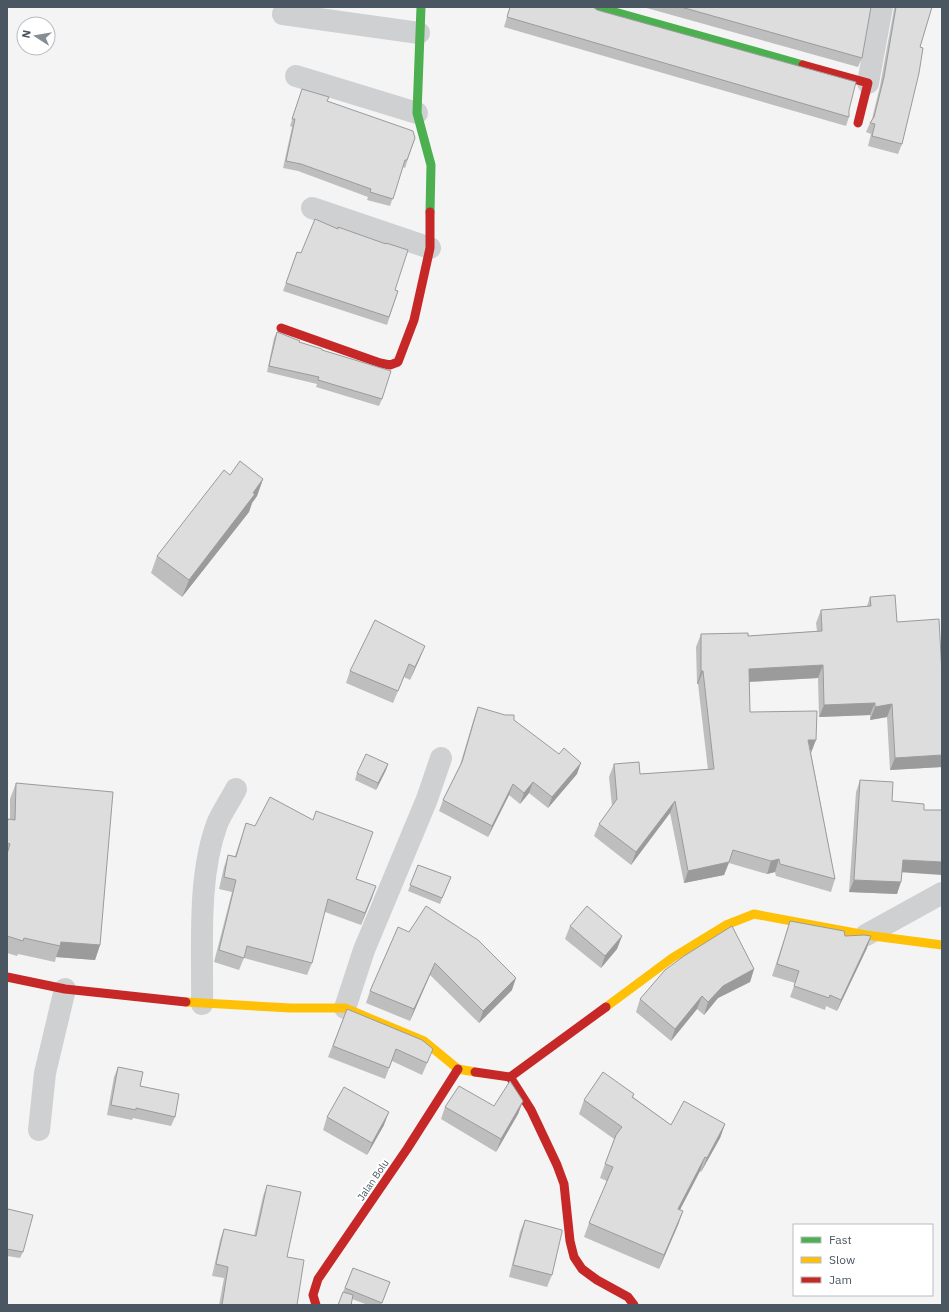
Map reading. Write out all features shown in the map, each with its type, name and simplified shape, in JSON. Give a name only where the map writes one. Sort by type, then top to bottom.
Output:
[{"type":"street","points":[[281,328],[380,363],[390,365],[398,362],[402,354],[414,320],[430,248],[431,165],[417,113],[421,7]]},
{"type":"street","points":[[597,7],[868,83]]},
{"type":"street","points":[[858,123],[868,83],[882,7]]},
{"type":"street","points":[[283,14],[420,33]]},
{"type":"street","points":[[296,76],[417,113]]},
{"type":"street","points":[[312,208],[430,248]]},
{"type":"street","points":[[345,1008],[364,950],[427,799],[441,758]]},
{"type":"street","points":[[202,1004],[203,898],[206,869],[210,847],[218,823],[236,789]]},
{"type":"street","points":[[866,935],[942,893]]},
{"type":"street","points":[[7,977],[65,989],[202,1004],[291,1008],[345,1008],[424,1042],[458,1069],[510,1077],[672,958],[737,920],[754,914],[866,935],[942,945]]},
{"type":"street","points":[[39,1130],[45,1073],[65,989]]},
{"type":"street","name":"Jalan Bolu","points":[[316,1305],[313,1295],[318,1280],[407,1149],[458,1069]]},
{"type":"street","points":[[510,1077],[531,1110],[557,1165],[564,1184],[570,1241],[574,1257],[582,1269],[597,1280],[628,1297],[634,1305]]},
{"type":"building","points":[[510,7],[593,7],[597,10],[856,82],[849,110],[849,117],[507,17]]},
{"type":"building","points":[[681,7],[871,7],[862,58]]},
{"type":"building","points":[[896,7],[932,7],[920,47],[923,48],[919,73],[902,144],[872,136],[875,124],[870,123],[874,117],[884,77]]},
{"type":"building","points":[[302,89],[329,97],[327,101],[413,131],[415,138],[407,160],[405,160],[393,199],[370,192],[371,189],[301,164],[286,161],[295,119],[292,119]]},
{"type":"building","points":[[315,219],[338,229],[338,227],[408,250],[395,290],[398,291],[389,317],[286,283],[297,252],[301,253]]},
{"type":"building","points":[[277,332],[322,350],[391,371],[382,399],[318,380],[319,377],[269,366]]},
{"type":"building","points":[[240,461],[263,479],[253,493],[255,494],[189,580],[157,556],[224,470],[230,475]]},
{"type":"building","points":[[895,595],[897,622],[939,619],[942,674],[942,755],[895,758],[892,704],[875,707],[875,703],[824,705],[823,665],[749,669],[750,712],[817,711],[816,740],[808,740],[835,879],[780,864],[779,859],[771,861],[733,850],[729,862],[688,871],[675,801],[636,852],[599,824],[617,799],[614,764],[639,762],[640,774],[714,769],[703,671],[701,671],[701,634],[748,633],[748,636],[822,631],[821,610],[871,606],[870,597]]},
{"type":"building","points":[[375,620],[425,646],[415,667],[409,664],[398,691],[350,671]]},
{"type":"building","points":[[478,707],[505,715],[514,715],[514,720],[559,754],[564,748],[581,763],[552,797],[533,782],[524,793],[513,784],[492,826],[443,800],[462,762]]},
{"type":"building","points":[[366,754],[388,764],[378,783],[357,773]]},
{"type":"building","points":[[860,780],[893,782],[892,801],[924,804],[924,810],[942,810],[942,862],[903,860],[901,882],[854,880]]},
{"type":"building","points":[[16,783],[113,792],[100,945],[61,942],[60,946],[24,938],[23,941],[7,936],[7,854],[10,844],[7,843],[7,824],[8,819],[15,820]]},
{"type":"building","points":[[270,797],[313,820],[316,811],[373,832],[356,879],[376,886],[365,913],[328,899],[312,963],[247,946],[244,958],[219,950],[236,880],[224,877],[228,855],[236,857],[246,823],[255,826]]},
{"type":"building","points":[[418,865],[451,877],[442,898],[410,885]]},
{"type":"building","points":[[426,906],[478,940],[516,978],[483,1011],[435,963],[414,1009],[370,991],[398,927],[409,932]]},
{"type":"building","points":[[587,906],[622,936],[605,956],[570,926]]},
{"type":"building","points":[[790,921],[844,931],[845,936],[871,936],[841,1000],[830,995],[829,998],[794,986],[799,971],[777,964]]},
{"type":"building","points":[[732,926],[754,969],[723,986],[708,1002],[702,996],[675,1029],[640,999],[665,970],[684,956]]},
{"type":"building","points":[[347,1009],[422,1040],[433,1049],[427,1063],[396,1049],[389,1068],[333,1046]]},
{"type":"building","points":[[118,1067],[143,1072],[140,1086],[179,1094],[175,1117],[136,1108],[136,1110],[111,1105]]},
{"type":"building","points":[[603,1072],[634,1094],[632,1097],[671,1125],[684,1101],[725,1124],[707,1158],[705,1157],[678,1209],[683,1211],[664,1255],[589,1223],[613,1167],[605,1164],[616,1135],[622,1127],[584,1100]]},
{"type":"building","points":[[510,1081],[523,1101],[501,1139],[445,1107],[459,1086],[494,1106]]},
{"type":"building","points":[[344,1087],[389,1112],[372,1143],[327,1117]]},
{"type":"building","points":[[267,1185],[301,1192],[287,1257],[304,1260],[297,1305],[222,1305],[228,1267],[216,1264],[224,1229],[256,1236]]},
{"type":"building","points":[[8,1209],[33,1215],[23,1252],[7,1249]]},
{"type":"building","points":[[525,1220],[562,1230],[552,1275],[513,1265]]},
{"type":"building","points":[[353,1268],[390,1282],[382,1303],[345,1288]]},
{"type":"building","points":[[343,1292],[353,1295],[351,1305],[338,1305]]},
{"type":"traffic: fast","points":[[421,7],[417,113],[431,165],[430,212]]},
{"type":"traffic: fast","points":[[597,7],[803,65]]},
{"type":"traffic: slow","points":[[606,1007],[672,958],[726,925],[754,914],[866,935],[942,945]]},
{"type":"traffic: slow","points":[[186,1002],[291,1008],[345,1008],[424,1041],[458,1069],[475,1072]]},
{"type":"traffic: jam","points":[[803,65],[868,83],[858,123]]},
{"type":"traffic: jam","points":[[281,328],[380,363],[390,365],[398,362],[414,320],[430,248],[430,212]]},
{"type":"traffic: jam","points":[[7,977],[65,989],[186,1002]]},
{"type":"traffic: jam","points":[[475,1072],[510,1077],[606,1007]]},
{"type":"traffic: jam","points":[[316,1305],[313,1295],[318,1279],[407,1149],[458,1069]]},
{"type":"traffic: jam","points":[[510,1077],[531,1110],[557,1165],[564,1184],[570,1241],[574,1257],[582,1269],[597,1280],[628,1297],[634,1305]]}]
